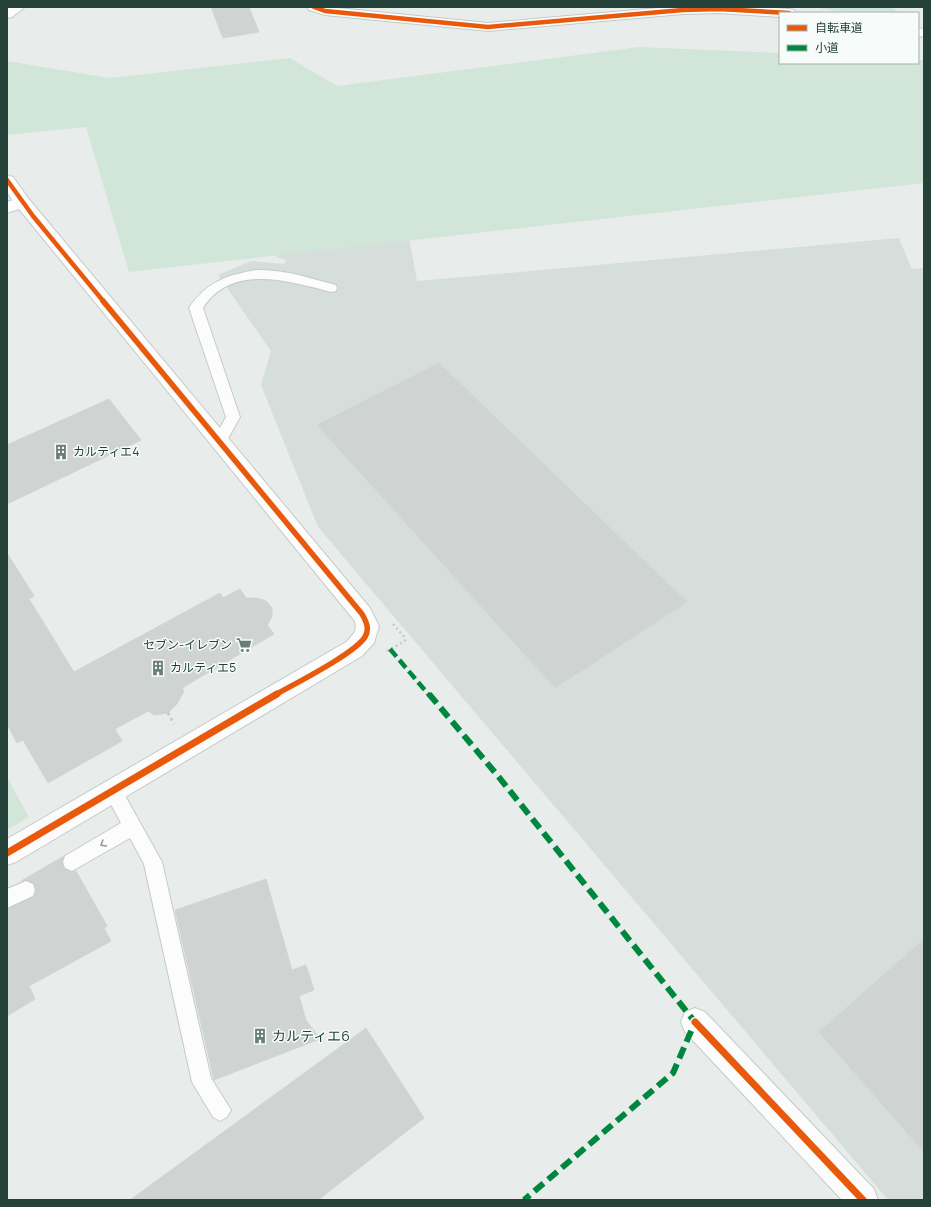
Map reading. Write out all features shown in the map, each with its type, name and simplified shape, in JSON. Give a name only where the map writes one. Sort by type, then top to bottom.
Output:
[{"type":"street","points":[[7,14],[18,7]]},
{"type":"street","points":[[314,7],[324,11],[488,27],[684,10],[719,9],[779,12]]},
{"type":"street","points":[[7,180],[14,205],[219,442],[362,614],[368,626],[367,632],[360,644],[354,649],[7,853]]},
{"type":"street","points":[[696,1022],[863,1200]]},
{"type":"lane","points":[[219,442],[234,417],[196,308],[204,295],[215,287],[244,275],[259,273],[283,275],[332,288]]},
{"type":"lane","points":[[113,791],[153,862],[202,1082],[220,1110]]},
{"type":"lane","points":[[72,862],[133,826]]},
{"type":"lane","points":[[7,899],[26,890]]},
{"type":"path","points":[[384,653],[405,640],[390,620]]},
{"type":"path","points":[[168,713],[175,725]]},
{"type":"shaded area","points":[[408,232],[417,281],[899,238],[912,269],[924,268],[924,1200],[888,1200],[318,527],[261,385],[271,351],[218,275],[251,261],[284,264],[287,260],[276,257],[289,244]]},
{"type":"green space","points":[[811,7],[892,7],[899,12],[843,12]]},
{"type":"green space","points":[[639,47],[779,53],[779,64],[919,64],[919,60],[924,60],[924,183],[129,272],[86,127],[7,135],[7,61],[110,78],[290,58],[337,86]]},
{"type":"green space","points":[[7,777],[29,817],[7,830]]},
{"type":"building","points":[[211,7],[249,7],[259,32],[223,38]]},
{"type":"building","points":[[439,363],[687,602],[555,688],[317,425]]},
{"type":"building","name":"カルティエ4","points":[[109,399],[141,440],[7,504],[7,445]]},
{"type":"building","name":"カルティエ5","points":[[7,553],[34,596],[29,599],[74,672],[220,593],[223,598],[240,589],[246,598],[257,598],[266,601],[272,608],[272,617],[267,625],[274,634],[182,688],[184,691],[177,704],[168,713],[154,715],[148,711],[115,729],[122,741],[48,783],[23,740],[17,743],[7,724]]},
{"type":"building","points":[[64,856],[62,862],[64,868],[71,872],[76,871],[107,926],[104,928],[111,941],[29,986],[35,999],[7,1016],[7,909],[34,896],[36,890],[34,884],[27,880],[21,881]]},
{"type":"building","points":[[266,879],[292,970],[306,965],[314,990],[299,996],[306,1020],[320,1039],[214,1080],[175,910]]},
{"type":"building","points":[[924,939],[924,1152],[819,1032]]},
{"type":"building","points":[[366,1028],[424,1118],[318,1200],[130,1200]]},
{"type":"marked path","points":[[390,649],[498,776],[695,1022],[673,1073],[524,1200]]},
{"type":"cycle path","points":[[314,7],[325,11],[488,27],[683,10],[719,9],[779,12]]},
{"type":"cycle path","points":[[7,180],[33,216],[362,614],[368,626],[366,636],[354,649],[7,853]]},
{"type":"cycle path","points":[[695,1022],[863,1200]]},
{"type":"place","name":"カルティエ4","points":[[61,452]]},
{"type":"place","name":"セブン-イレブン","points":[[244,645]]},
{"type":"place","name":"カルティエ5","points":[[158,668]]},
{"type":"place","name":"カルティエ6","points":[[260,1036]]}]
